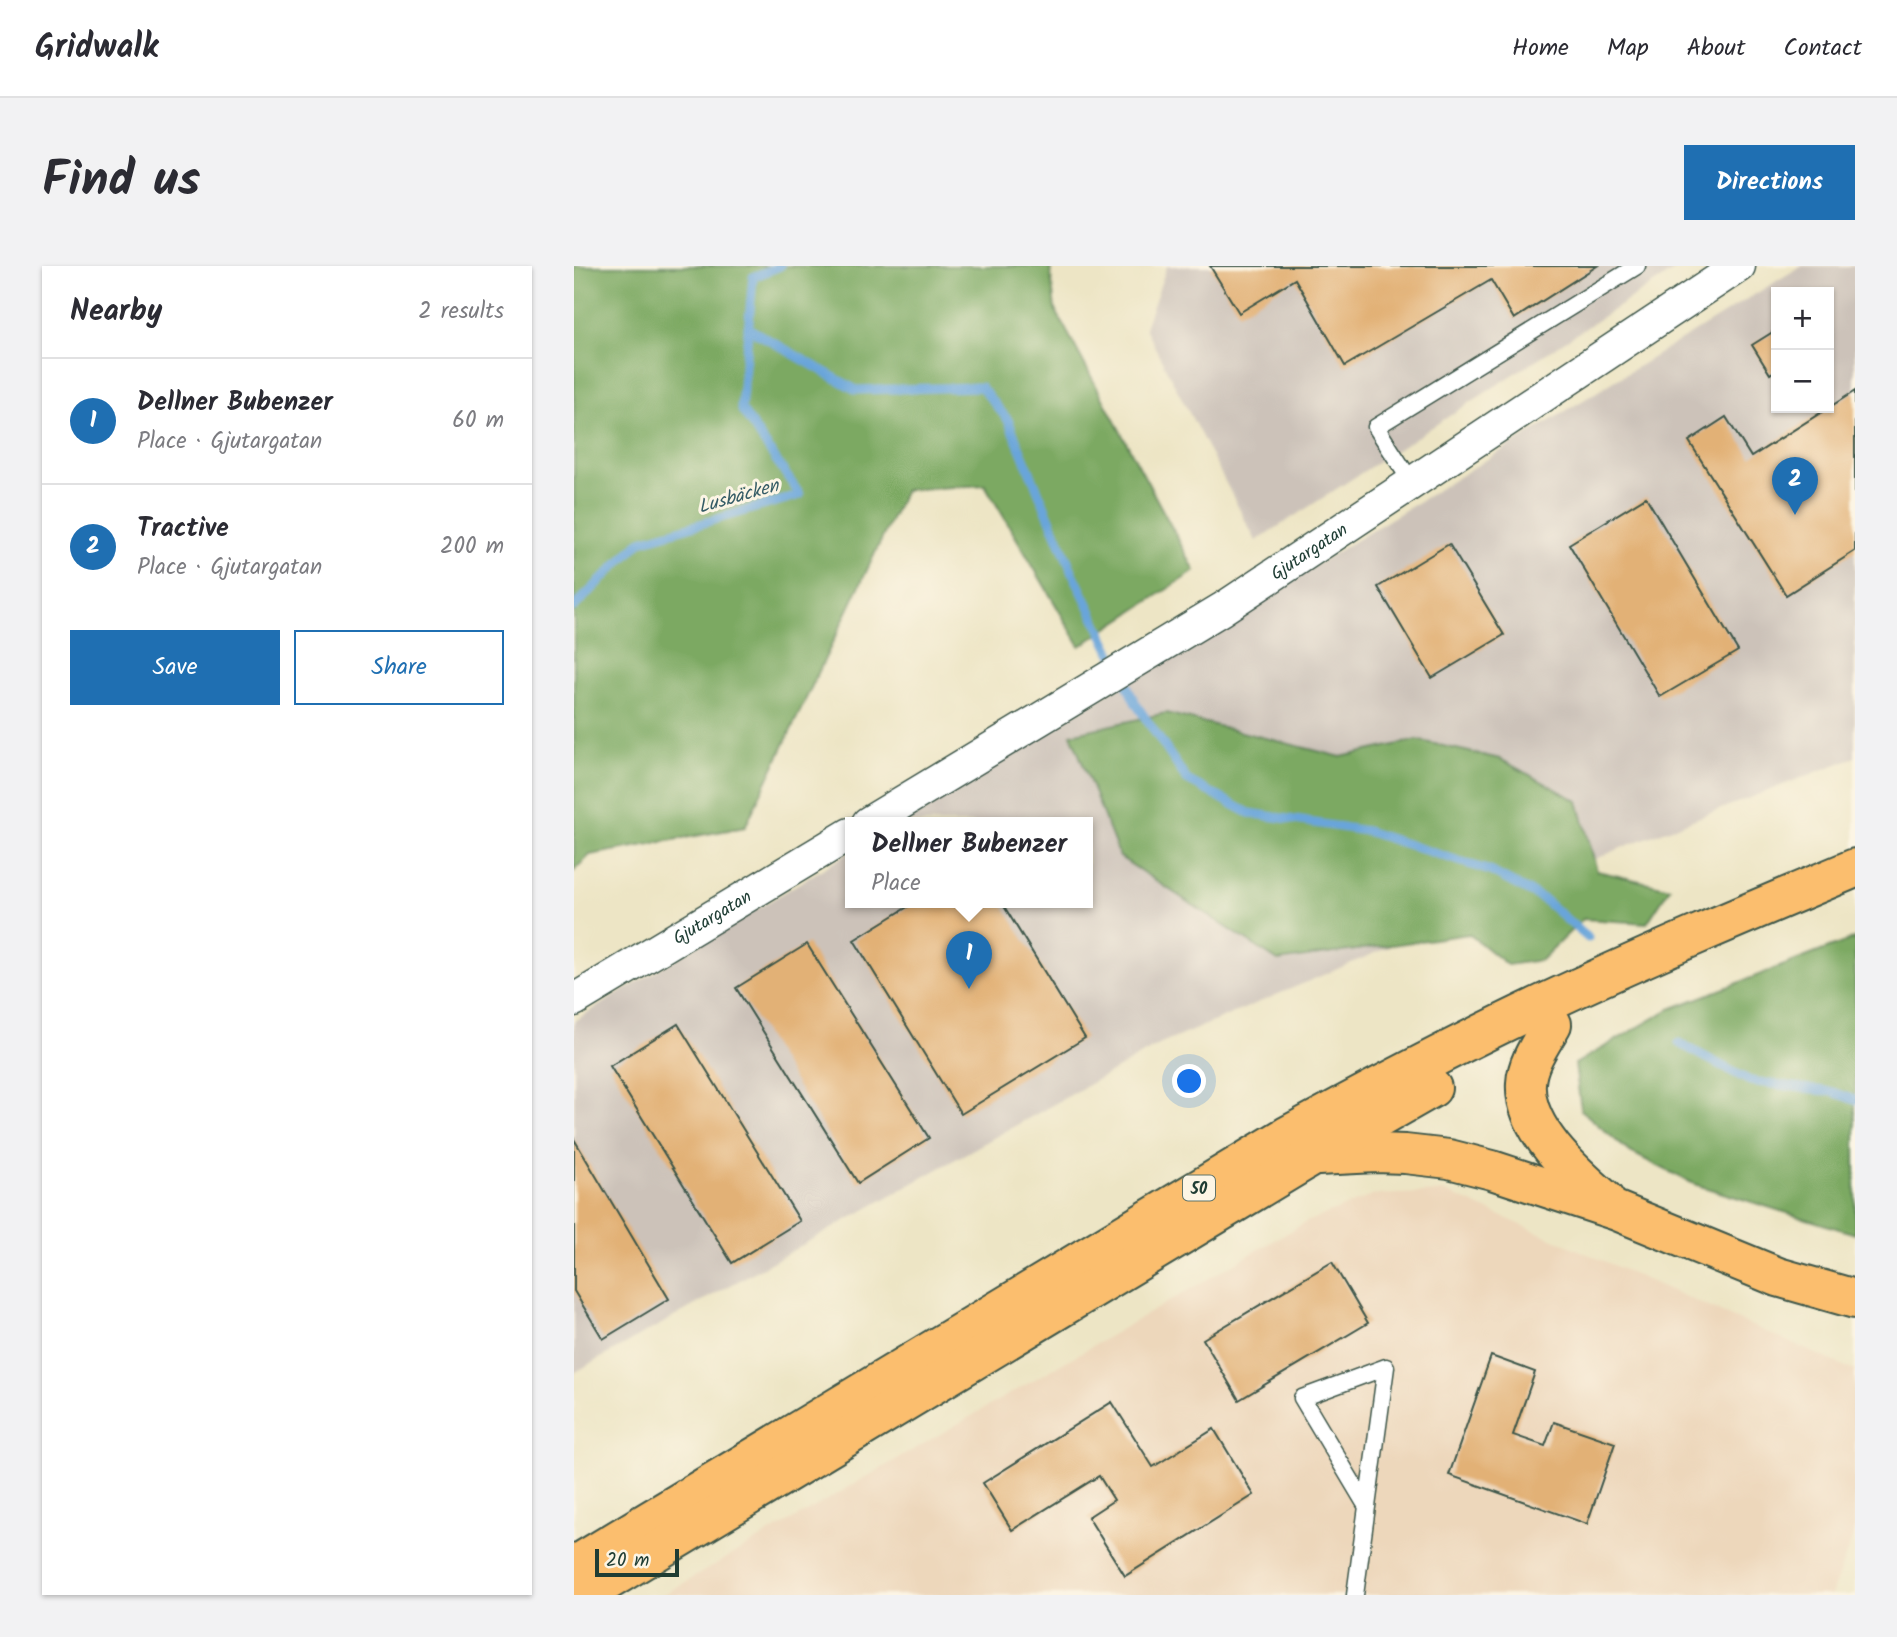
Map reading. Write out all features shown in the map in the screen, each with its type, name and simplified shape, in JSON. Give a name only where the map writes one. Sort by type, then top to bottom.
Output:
[{"type":"highway","name":"50","points":[[574,1566],[1287,1136],[1373,1089],[1542,1005],[1714,927],[1855,868]]},
{"type":"highway","name":"50","points":[[584,1595],[1392,1109],[1552,1024],[1719,948],[1855,891]]},
{"type":"highway","points":[[1552,1024],[1535,1052],[1525,1083],[1532,1113],[1560,1159],[1617,1210]]},
{"type":"highway","points":[[1313,1156],[1386,1153],[1449,1159],[1492,1170],[1617,1210],[1778,1277],[1855,1319]]},
{"type":"highway","points":[[1778,1277],[1855,1298]]},
{"type":"street","name":"Gjutargatan","points":[[878,817],[1222,609],[1739,266]]},
{"type":"street","name":"Gjutargatan","points":[[574,1000],[845,837]]},
{"type":"lane","points":[[1412,483],[1376,427],[1637,266]]},
{"type":"lane","points":[[1355,1595],[1385,1380],[1386,1367],[1301,1398],[1367,1507]]},
{"type":"shaded area","points":[[1167,266],[1681,266],[1256,541],[1145,328]]},
{"type":"shaded area","points":[[1801,266],[1855,266],[1855,757],[1633,843],[1161,1044],[574,1373],[574,1021],[845,855],[845,908],[1093,908],[1093,817],[907,817]]},
{"type":"shaded area","points":[[1446,1192],[1855,1371],[1855,1531],[1831,1595],[663,1595],[1306,1222],[1374,1195]]},
{"type":"green space","points":[[574,266],[1050,266],[1055,309],[1195,571],[1080,646],[985,485],[905,490],[745,827],[590,855],[574,871]]},
{"type":"green space","points":[[1166,713],[1341,757],[1417,740],[1500,759],[1578,801],[1597,871],[1670,888],[1647,923],[1583,919],[1541,960],[1507,965],[1469,934],[1278,961],[1120,857],[1071,734]]},
{"type":"green space","points":[[1855,938],[1855,1234],[1694,1184],[1628,1151],[1581,1110],[1575,1064],[1670,1009]]},
{"type":"building","points":[[1210,266],[1597,266],[1514,319],[1491,280],[1345,366],[1295,279],[1239,313]]},
{"type":"building","points":[[1771,333],[1770,374],[1752,345]]},
{"type":"building","points":[[1855,391],[1855,551],[1786,595],[1689,441],[1726,417],[1751,457],[1820,413],[1834,413],[1834,404]]},
{"type":"building","points":[[1646,497],[1738,651],[1660,697],[1569,544]]},
{"type":"building","points":[[1449,544],[1504,635],[1432,678],[1378,587]]},
{"type":"building","points":[[906,908],[1005,908],[1085,1038],[961,1114],[854,940]]},
{"type":"building","points":[[807,944],[929,1138],[858,1183],[736,988]]},
{"type":"building","points":[[678,1024],[800,1221],[732,1263],[610,1066]]},
{"type":"building","points":[[574,1139],[669,1299],[603,1339],[574,1291]]},
{"type":"building","points":[[1332,1262],[1368,1323],[1239,1400],[1203,1339]]},
{"type":"building","points":[[1491,1356],[1535,1372],[1513,1435],[1545,1446],[1554,1422],[1615,1443],[1587,1524],[1449,1475]]},
{"type":"building","points":[[1112,1402],[1153,1467],[1214,1429],[1254,1495],[1125,1576],[1088,1517],[1114,1500],[1099,1476],[1012,1530],[983,1483]]},
{"type":"waterway","name":"Lusbäcken","points":[[574,607],[641,541],[800,495],[741,409],[753,277],[780,266]]},
{"type":"waterway","points":[[748,328],[856,390],[981,387],[1008,420],[1073,573],[1136,704],[1187,780],[1249,813],[1366,831],[1490,871],[1543,899],[1588,938]]},
{"type":"waterway","points":[[1679,1043],[1750,1081],[1833,1092],[1855,1100]]},
{"type":"place","name":"Tractive","points":[[1795,515]]},
{"type":"place","name":"Dellner Bubenzer","points":[[969,989]]}]
